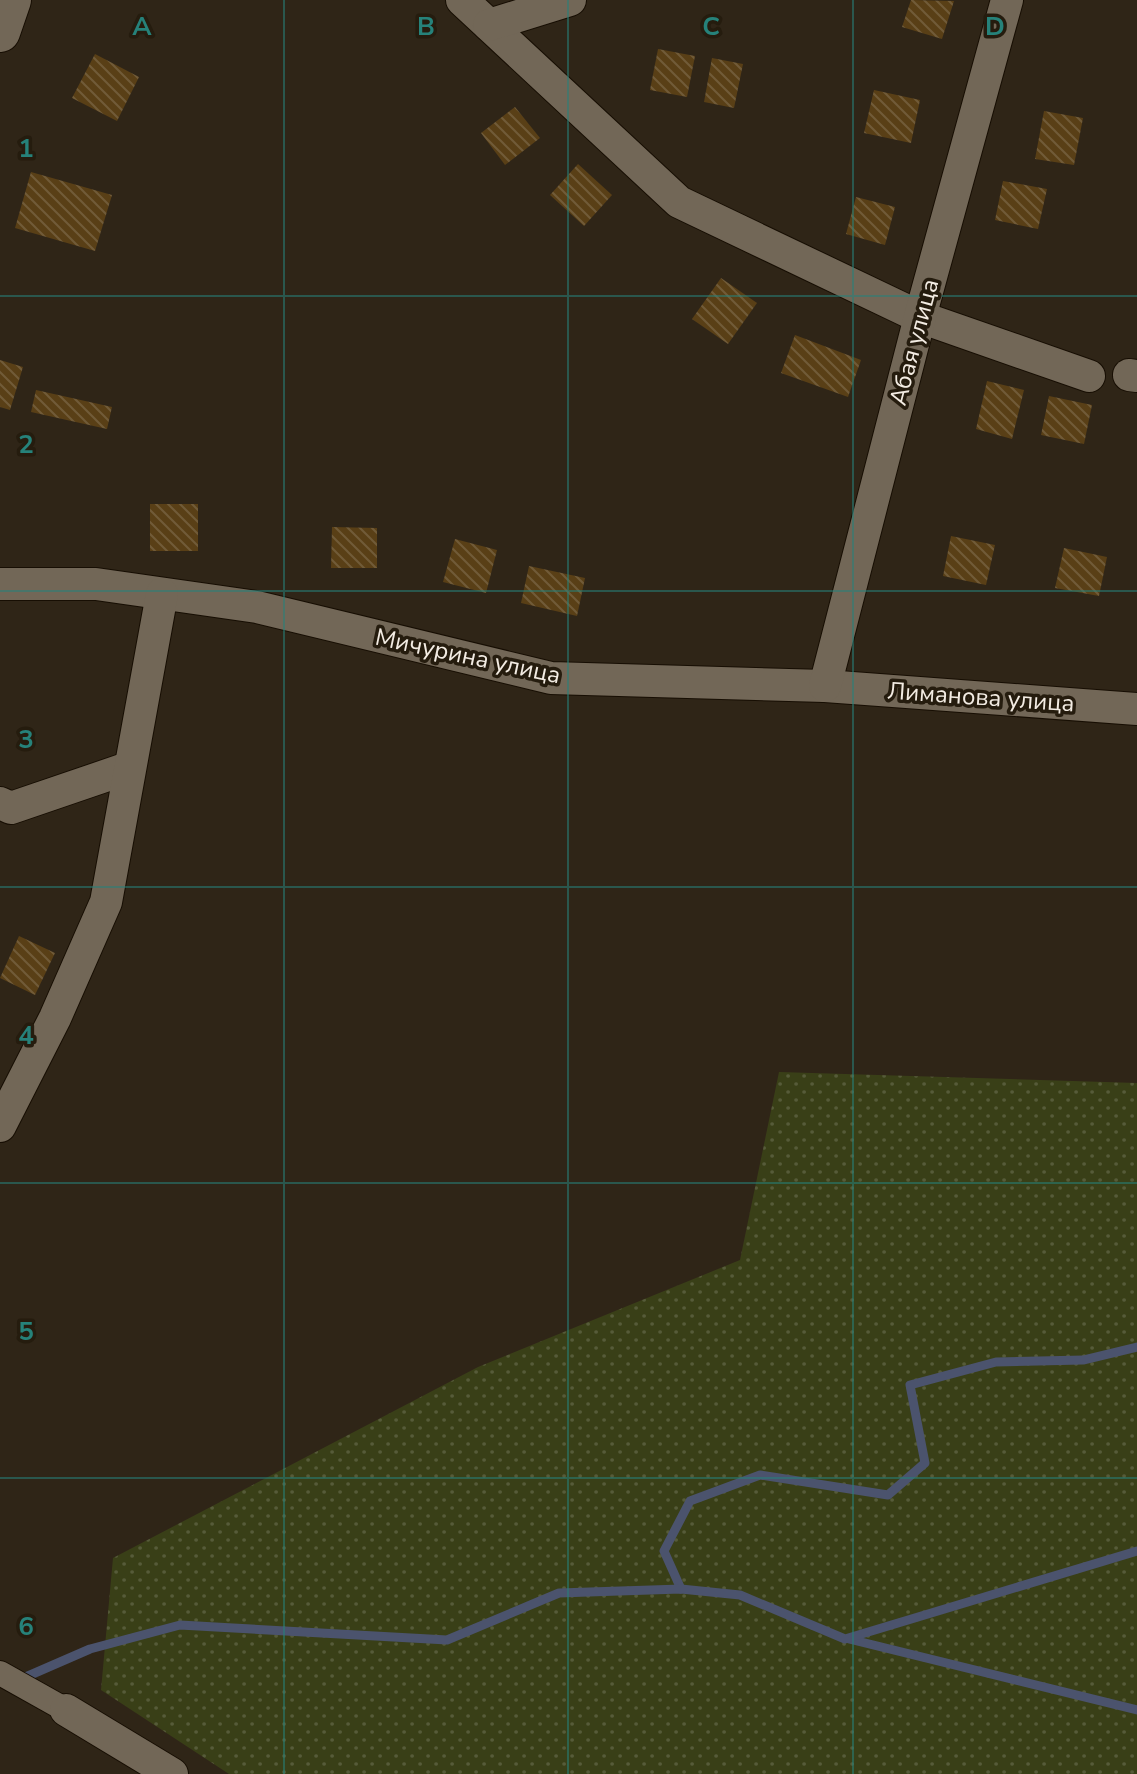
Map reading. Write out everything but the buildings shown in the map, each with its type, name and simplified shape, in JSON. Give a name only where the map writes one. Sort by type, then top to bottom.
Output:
[{"type":"street","points":[[0,32],[11,0]]},
{"type":"street","points":[[462,0],[679,202],[920,317],[1089,376]]},
{"type":"street","points":[[489,25],[570,0]]},
{"type":"street","name":"Абая улица","points":[[825,686],[920,317],[1007,0]]},
{"type":"street","name":"Мичурина улица","points":[[0,584],[96,584],[257,607],[551,678],[825,686]]},
{"type":"street","points":[[0,1126],[55,1018],[106,902],[162,594]]},
{"type":"street","name":"Лиманова улица","points":[[825,686],[1137,709]]},
{"type":"street","points":[[0,803],[11,808],[128,768]]},
{"type":"street","points":[[0,1673],[172,1774]]},
{"type":"green space","points":[[779,1072],[1137,1083],[1137,1774],[229,1774],[101,1690],[113,1558],[478,1367],[740,1260]]},
{"type":"waterway","points":[[681,1589],[664,1551],[690,1501],[760,1475],[888,1495],[925,1463],[910,1385],[996,1362],[1083,1360],[1137,1347]]},
{"type":"waterway","points":[[21,1679],[90,1649],[180,1625],[447,1640],[559,1593],[681,1589],[740,1595],[845,1639],[1137,1551]]},
{"type":"waterway","points":[[849,1639],[1137,1710]]}]
